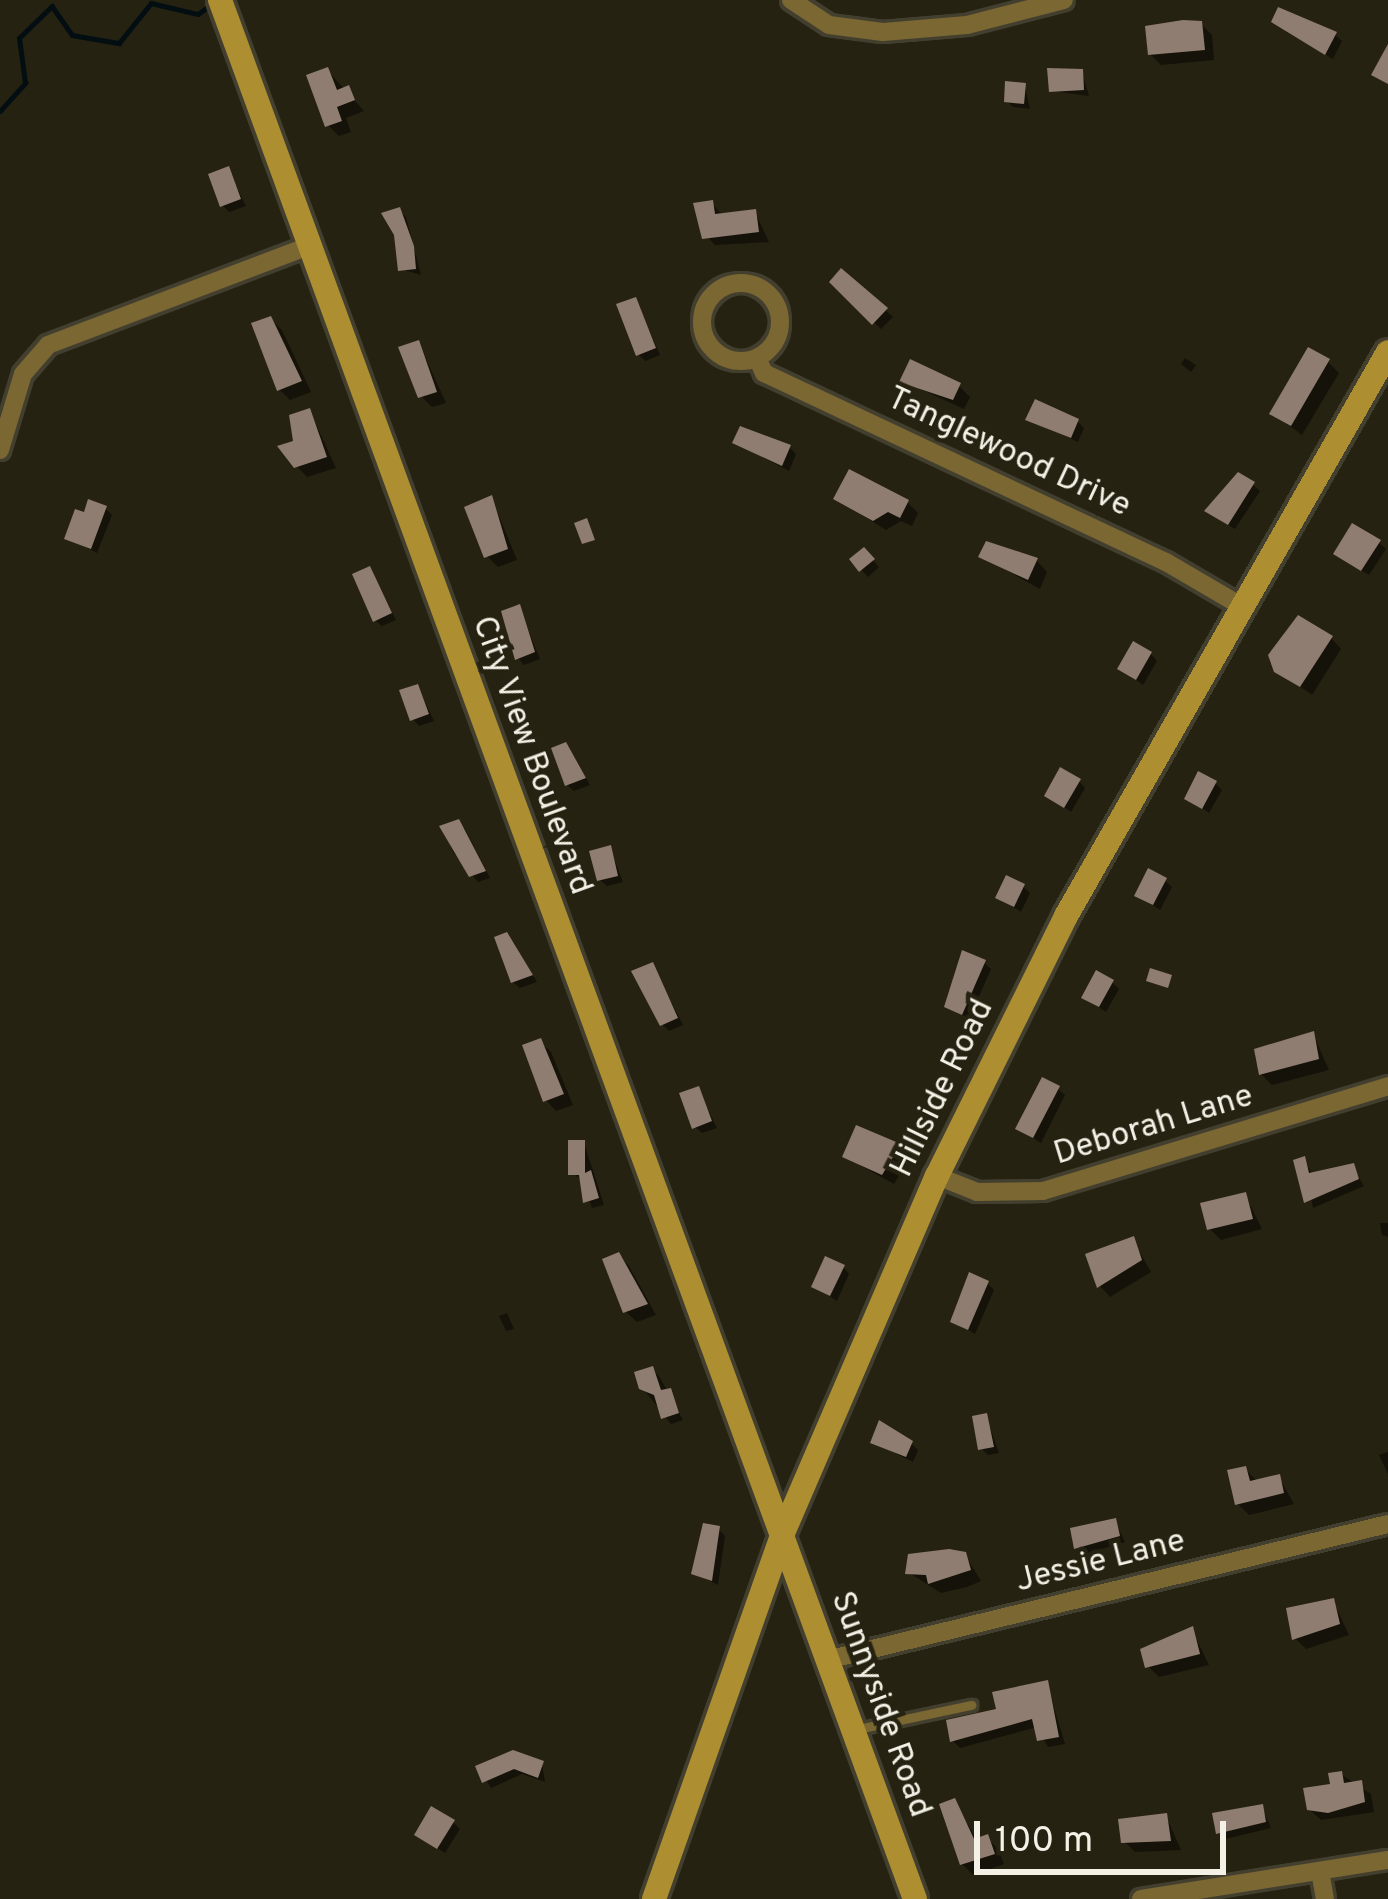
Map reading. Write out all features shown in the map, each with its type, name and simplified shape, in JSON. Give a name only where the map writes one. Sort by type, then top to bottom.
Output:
[{"type":"street","points":[[791,0],[829,25],[883,32],[979,23],[1064,0]]},
{"type":"street","name":"City View Boulevard","points":[[222,7],[306,247],[783,1533]]},
{"type":"street","points":[[0,450],[23,374],[48,345],[306,247]]},
{"type":"street","name":"Tanglewood Drive","points":[[730,285],[756,286],[775,303],[776,340],[757,358],[731,360],[704,335],[709,299],[730,285]]},
{"type":"street","name":"Hillside Road","points":[[654,1899],[783,1533],[937,1176],[1066,916],[1238,604],[1388,352]]},
{"type":"street","name":"Tanglewood Drive","points":[[757,358],[764,373],[1166,562],[1238,604]]},
{"type":"street","name":"Deborah Lane","points":[[937,1176],[977,1192],[1043,1192],[1388,1086]]},
{"type":"street","name":"Jessie Lane","points":[[827,1660],[1388,1524]]},
{"type":"street","name":"Sunnyside Road","points":[[783,1533],[915,1899]]},
{"type":"street","points":[[1142,1899],[1388,1860]]},
{"type":"street","points":[[1320,1870],[1325,1899]]},
{"type":"lane","points":[[853,1730],[971,1705]]},
{"type":"building","points":[[1278,7],[1337,32],[1325,55],[1271,22]]},
{"type":"building","points":[[1202,21],[1205,50],[1148,55],[1145,26]]},
{"type":"building","points":[[1388,44],[1388,84],[1371,75]]},
{"type":"building","points":[[328,67],[337,90],[349,85],[355,100],[337,107],[342,121],[325,127],[306,75]]},
{"type":"building","points":[[1047,68],[1083,69],[1084,90],[1049,92]]},
{"type":"building","points":[[1005,81],[1026,83],[1024,104],[1004,102]]},
{"type":"building","points":[[229,166],[241,199],[220,207],[208,174]]},
{"type":"building","points":[[713,200],[715,214],[756,209],[759,232],[702,239],[693,203]]},
{"type":"building","points":[[400,207],[414,246],[416,269],[398,271],[394,235],[381,213]]},
{"type":"building","points":[[841,268],[888,308],[872,325],[829,282]]},
{"type":"building","points":[[636,297],[656,348],[636,356],[616,304]]},
{"type":"building","points":[[271,316],[302,381],[277,391],[251,323]]},
{"type":"building","points":[[419,340],[437,392],[418,398],[398,347]]},
{"type":"building","points":[[1308,347],[1330,359],[1291,426],[1269,414]]},
{"type":"building","points":[[910,359],[961,383],[953,400],[899,382]]},
{"type":"building","points":[[1035,399],[1079,419],[1071,438],[1025,420]]},
{"type":"building","points":[[310,408],[327,457],[294,468],[277,446],[293,441],[289,415]]},
{"type":"building","points":[[740,426],[791,445],[782,466],[732,443]]},
{"type":"building","points":[[849,469],[909,500],[900,518],[888,512],[873,521],[833,499]]},
{"type":"building","points":[[1238,472],[1255,482],[1228,525],[1204,511]]},
{"type":"building","points":[[492,495],[508,549],[484,558],[464,507]]},
{"type":"building","points":[[88,499],[107,506],[91,549],[64,539],[75,509],[84,512]]},
{"type":"building","points":[[587,518],[595,540],[582,544],[574,523]]},
{"type":"building","points":[[1352,523],[1381,540],[1361,571],[1333,554]]},
{"type":"building","points":[[986,541],[1038,558],[1028,580],[978,557]]},
{"type":"building","points":[[864,547],[875,559],[859,572],[849,559]]},
{"type":"building","points":[[370,566],[392,613],[373,622],[352,574]]},
{"type":"building","points":[[520,604],[535,652],[515,660],[501,611]]},
{"type":"building","points":[[1298,615],[1333,636],[1300,687],[1274,672],[1268,655]]},
{"type":"building","points":[[1133,641],[1152,652],[1136,680],[1117,669]]},
{"type":"building","points":[[418,684],[429,714],[410,721],[399,690]]},
{"type":"building","points":[[566,742],[586,778],[565,786],[551,748]]},
{"type":"building","points":[[1060,767],[1081,779],[1064,808],[1044,796]]},
{"type":"building","points":[[1198,771],[1217,781],[1202,809],[1184,799]]},
{"type":"building","points":[[459,819],[486,871],[469,877],[439,826]]},
{"type":"building","points":[[611,845],[618,876],[597,881],[589,851]]},
{"type":"building","points":[[1148,868],[1167,878],[1153,905],[1134,896]]},
{"type":"building","points":[[1006,875],[1025,884],[1014,907],[995,898]]},
{"type":"building","points":[[507,932],[533,975],[511,983],[494,937]]},
{"type":"building","points":[[962,950],[986,960],[962,1015],[944,1007]]},
{"type":"building","points":[[653,962],[678,1018],[660,1026],[631,971]]},
{"type":"building","points":[[1150,968],[1172,975],[1168,988],[1146,981]]},
{"type":"building","points":[[1096,970],[1114,980],[1099,1007],[1081,998]]},
{"type":"building","points":[[1314,1031],[1319,1059],[1259,1075],[1254,1049]]},
{"type":"building","points":[[541,1038],[564,1094],[543,1102],[522,1045]]},
{"type":"building","points":[[1042,1077],[1060,1086],[1033,1138],[1015,1129]]},
{"type":"building","points":[[699,1086],[712,1121],[692,1129],[679,1093]]},
{"type":"building","points":[[856,1125],[901,1144],[882,1175],[842,1157]]},
{"type":"building","points":[[568,1140],[585,1140],[585,1173],[591,1170],[599,1198],[583,1203],[579,1175],[568,1175]]},
{"type":"building","points":[[1305,1156],[1309,1173],[1354,1163],[1359,1179],[1304,1203],[1293,1160]]},
{"type":"building","points":[[1246,1192],[1253,1219],[1207,1230],[1200,1203]]},
{"type":"building","points":[[1134,1236],[1142,1260],[1097,1288],[1085,1254]]},
{"type":"building","points":[[619,1252],[648,1304],[623,1313],[602,1259]]},
{"type":"building","points":[[825,1256],[845,1265],[830,1296],[811,1287]]},
{"type":"building","points":[[969,1272],[989,1281],[968,1330],[950,1322]]},
{"type":"building","points":[[653,1366],[661,1390],[671,1388],[679,1413],[661,1419],[654,1395],[639,1389],[634,1372]]},
{"type":"building","points":[[987,1413],[994,1447],[978,1450],[972,1416]]},
{"type":"building","points":[[879,1420],[913,1441],[906,1457],[870,1443]]},
{"type":"building","points":[[1246,1466],[1250,1481],[1280,1474],[1284,1493],[1235,1505],[1227,1470]]},
{"type":"building","points":[[1116,1518],[1120,1536],[1074,1549],[1070,1528]]},
{"type":"building","points":[[703,1523],[720,1526],[712,1581],[691,1574]]},
{"type":"building","points":[[966,1552],[971,1570],[928,1584],[926,1575],[905,1574],[908,1554]]},
{"type":"building","points":[[1334,1598],[1340,1624],[1292,1640],[1286,1608]]},
{"type":"building","points":[[1193,1626],[1200,1654],[1145,1668],[1140,1649]]},
{"type":"building","points":[[1048,1680],[1059,1737],[1037,1741],[1032,1719],[950,1742],[946,1720],[996,1709],[992,1692]]},
{"type":"building","points":[[513,1750],[544,1761],[538,1778],[514,1769],[482,1783],[475,1766]]},
{"type":"building","points":[[1342,1771],[1344,1783],[1362,1780],[1365,1802],[1328,1813],[1307,1810],[1303,1788],[1330,1784],[1328,1773]]},
{"type":"building","points":[[955,1798],[974,1839],[988,1834],[995,1854],[960,1865],[939,1804]]},
{"type":"building","points":[[1263,1804],[1266,1822],[1216,1834],[1212,1813]]},
{"type":"building","points":[[431,1806],[455,1820],[437,1849],[414,1835]]},
{"type":"building","points":[[1167,1813],[1171,1841],[1121,1843],[1118,1819]]},
{"type":"waterway","points":[[0,111],[25,83],[19,38],[52,6],[72,35],[119,43],[151,3],[198,14],[213,3]]}]
